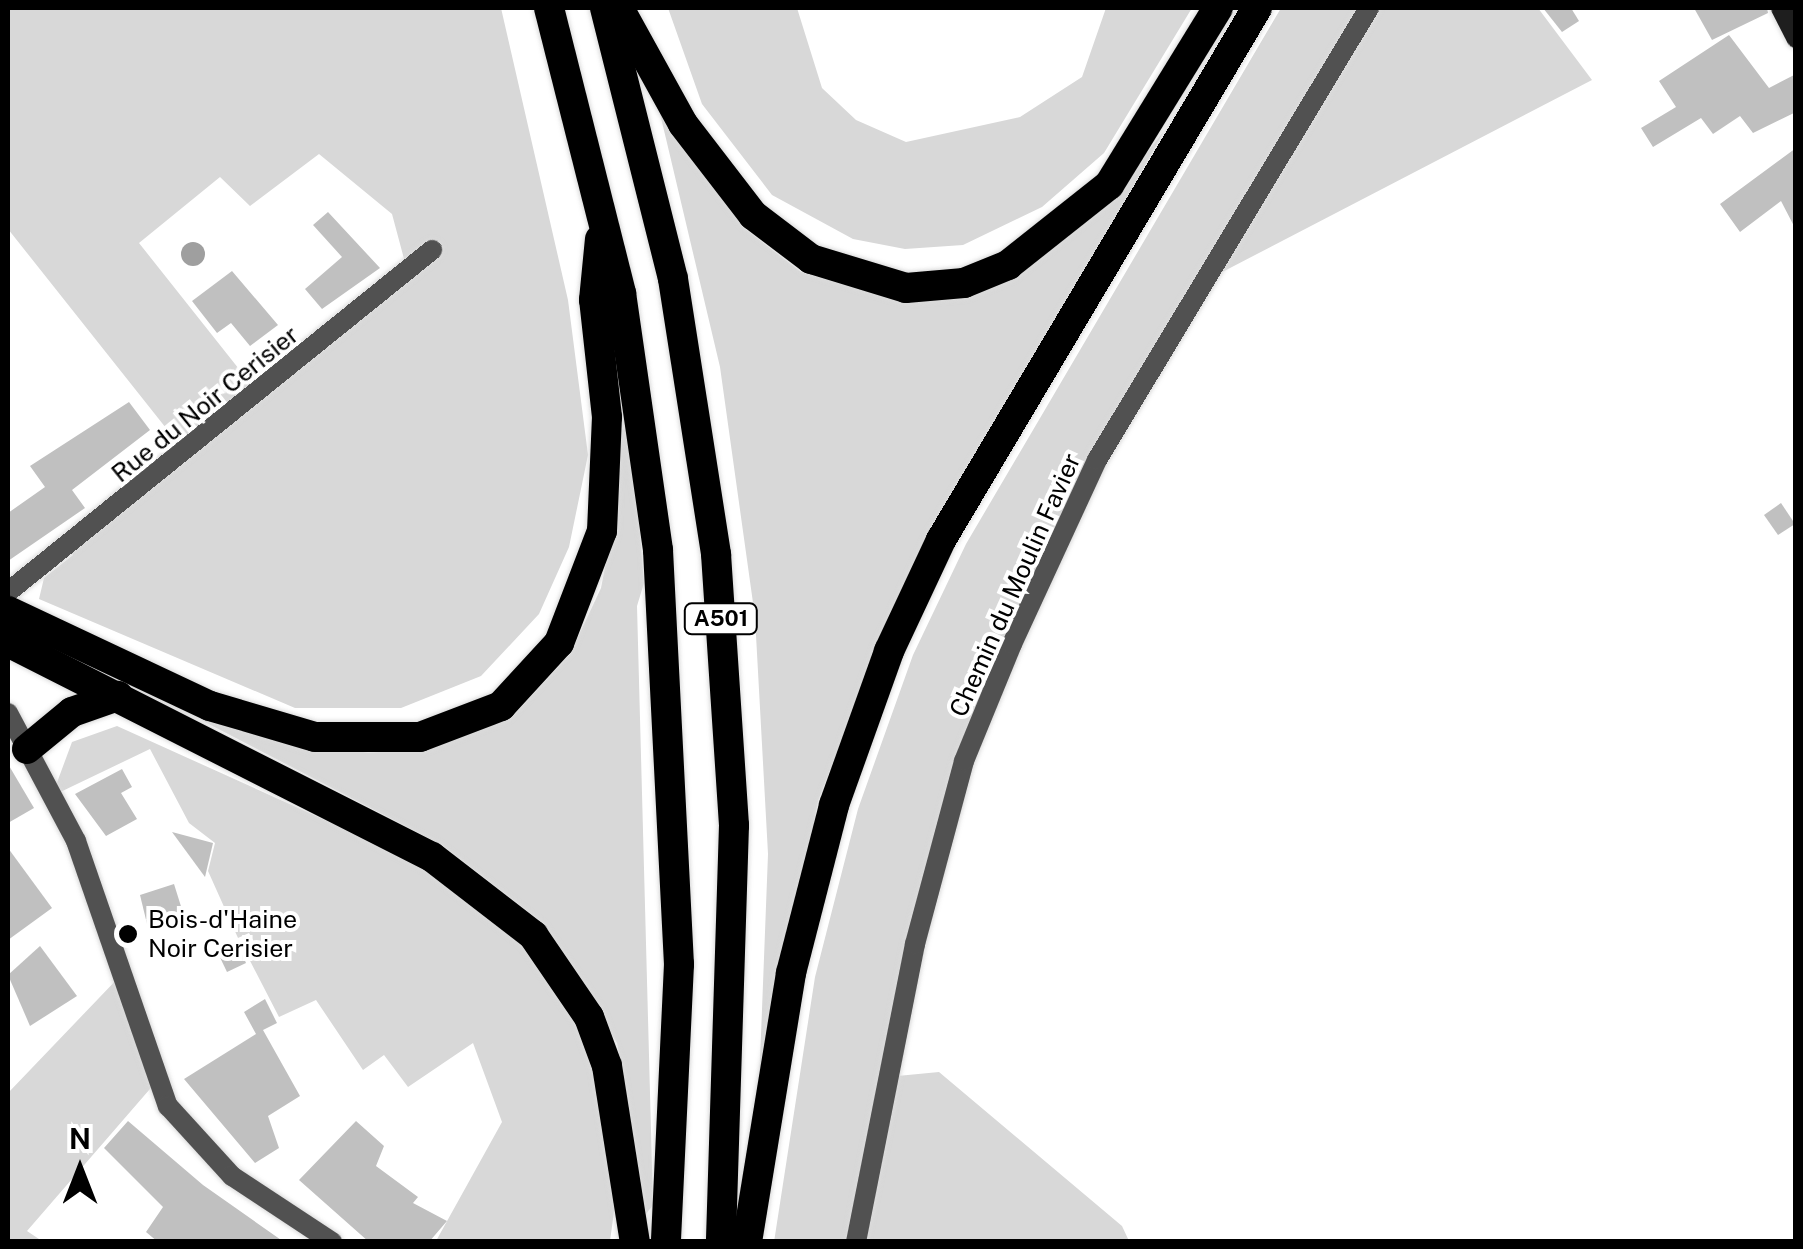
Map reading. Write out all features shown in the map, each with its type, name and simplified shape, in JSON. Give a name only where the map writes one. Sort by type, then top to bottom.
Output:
[{"type":"highway","name":"A501","points":[[549,8],[603,216],[642,418],[671,689],[679,964],[666,1242]]},
{"type":"highway","name":"A501","points":[[606,8],[674,279],[716,554],[734,826],[721,1242]]},
{"type":"highway","points":[[620,8],[693,140],[753,215],[810,259],[906,288],[964,283],[1008,265],[1110,185],[1218,8]]},
{"type":"highway","points":[[748,1242],[791,973],[834,806],[888,651],[942,540],[1257,8]]},
{"type":"highway","points":[[8,611],[210,706],[314,737],[420,737],[500,706],[558,643],[602,530],[607,418],[594,300],[603,216]]},
{"type":"highway","points":[[8,642],[432,857],[534,935],[590,1017],[607,1066],[635,1242]]},
{"type":"highway","points":[[27,749],[72,712],[118,696]]},
{"type":"street","name":"Chemin du Moulin Favier","points":[[856,1242],[914,944],[964,761],[1012,644],[1097,460],[1368,8]]},
{"type":"street","points":[[1781,8],[1796,38]]},
{"type":"street","name":"Rue du Noir Cerisier","points":[[8,592],[432,250]]},
{"type":"street","points":[[8,714],[76,841],[168,1106],[232,1176],[332,1242]]},
{"type":"shaded area","points":[[8,8],[501,8],[568,300],[588,455],[569,547],[539,614],[481,676],[401,708],[295,708],[39,599],[44,578],[73,555],[69,548],[185,452],[8,229]],"holes":[[[319,154],[392,214],[407,270],[258,393],[139,243],[220,177],[250,206]]]},
{"type":"shaded area","points":[[668,8],[797,8],[822,88],[856,120],[906,142],[1020,117],[1082,77],[1106,8],[1192,8],[1104,153],[1042,207],[963,245],[905,249],[853,239],[772,195],[702,104]]},
{"type":"shaded area","points":[[1281,8],[1538,8],[1592,80],[1205,281],[1097,460],[964,761],[887,1077],[939,1072],[1122,1226],[1129,1241],[774,1242],[815,977],[858,809],[913,655],[966,544]]},
{"type":"shaded area","points":[[654,88],[674,137],[744,228],[801,272],[897,300],[968,292],[1114,194],[1164,131],[878,646],[818,801],[758,1113],[768,854],[755,617],[720,367]]},
{"type":"shaded area","points":[[193,242],[202,245],[202,263],[193,266],[184,263],[181,254],[184,245]]},
{"type":"shaded area","points":[[619,429],[628,430],[635,472],[644,583],[637,606],[653,1205],[646,1214],[617,1043],[543,923],[442,845],[201,720],[368,753],[432,748],[512,717],[570,654],[601,588],[619,495]]},
{"type":"shaded area","points":[[117,726],[418,862],[519,940],[575,1022],[593,1072],[616,1197],[610,1241],[436,1241],[502,1122],[473,1043],[408,1087],[384,1055],[363,1070],[316,1000],[279,1017],[246,953],[257,947],[249,933],[238,938],[208,871],[215,843],[189,823],[150,749],[52,796],[72,742]]},
{"type":"shaded area","points":[[121,975],[156,1082],[27,1231],[42,1241],[8,1241],[8,1093]]},
{"type":"building","points":[[1543,8],[1571,8],[1579,21],[1562,32]]},
{"type":"building","points":[[1694,8],[1767,8],[1768,13],[1712,40]]},
{"type":"building","points":[[1729,35],[1769,88],[1796,74],[1796,112],[1753,133],[1740,116],[1713,134],[1701,118],[1653,147],[1641,128],[1676,107],[1659,81]]},
{"type":"building","points":[[1796,148],[1796,230],[1781,201],[1740,232],[1720,204]]},
{"type":"building","points":[[328,212],[380,268],[322,309],[305,289],[342,257],[313,225]]},
{"type":"building","points":[[232,271],[278,325],[250,346],[231,323],[217,333],[192,301]]},
{"type":"building","points":[[129,402],[150,430],[72,490],[85,508],[8,561],[8,513],[45,487],[30,466]]},
{"type":"building","points":[[1781,503],[1795,524],[1778,535],[1764,515]]},
{"type":"building","points":[[8,764],[34,808],[8,823]]},
{"type":"building","points":[[122,769],[132,787],[121,793],[137,819],[106,836],[75,794]]},
{"type":"building","points":[[172,832],[213,843],[205,877]]},
{"type":"building","points":[[8,848],[52,908],[8,940]]},
{"type":"building","points":[[174,884],[184,916],[148,928],[140,895]]},
{"type":"building","points":[[236,940],[246,963],[227,972],[216,949]]},
{"type":"building","points":[[40,946],[77,996],[30,1026],[8,975]]},
{"type":"building","points":[[265,999],[277,1023],[263,1030],[300,1096],[268,1116],[279,1148],[255,1163],[184,1079],[256,1034],[244,1012]]},
{"type":"building","points":[[128,1121],[203,1185],[284,1242],[158,1242],[146,1232],[163,1207],[104,1148]]},
{"type":"building","points":[[356,1121],[384,1146],[376,1166],[418,1197],[413,1203],[447,1221],[429,1242],[369,1242],[299,1180]]},
{"type":"place","name":"Bois-d'Haine Noir Cerisier","points":[[128,934]]}]
